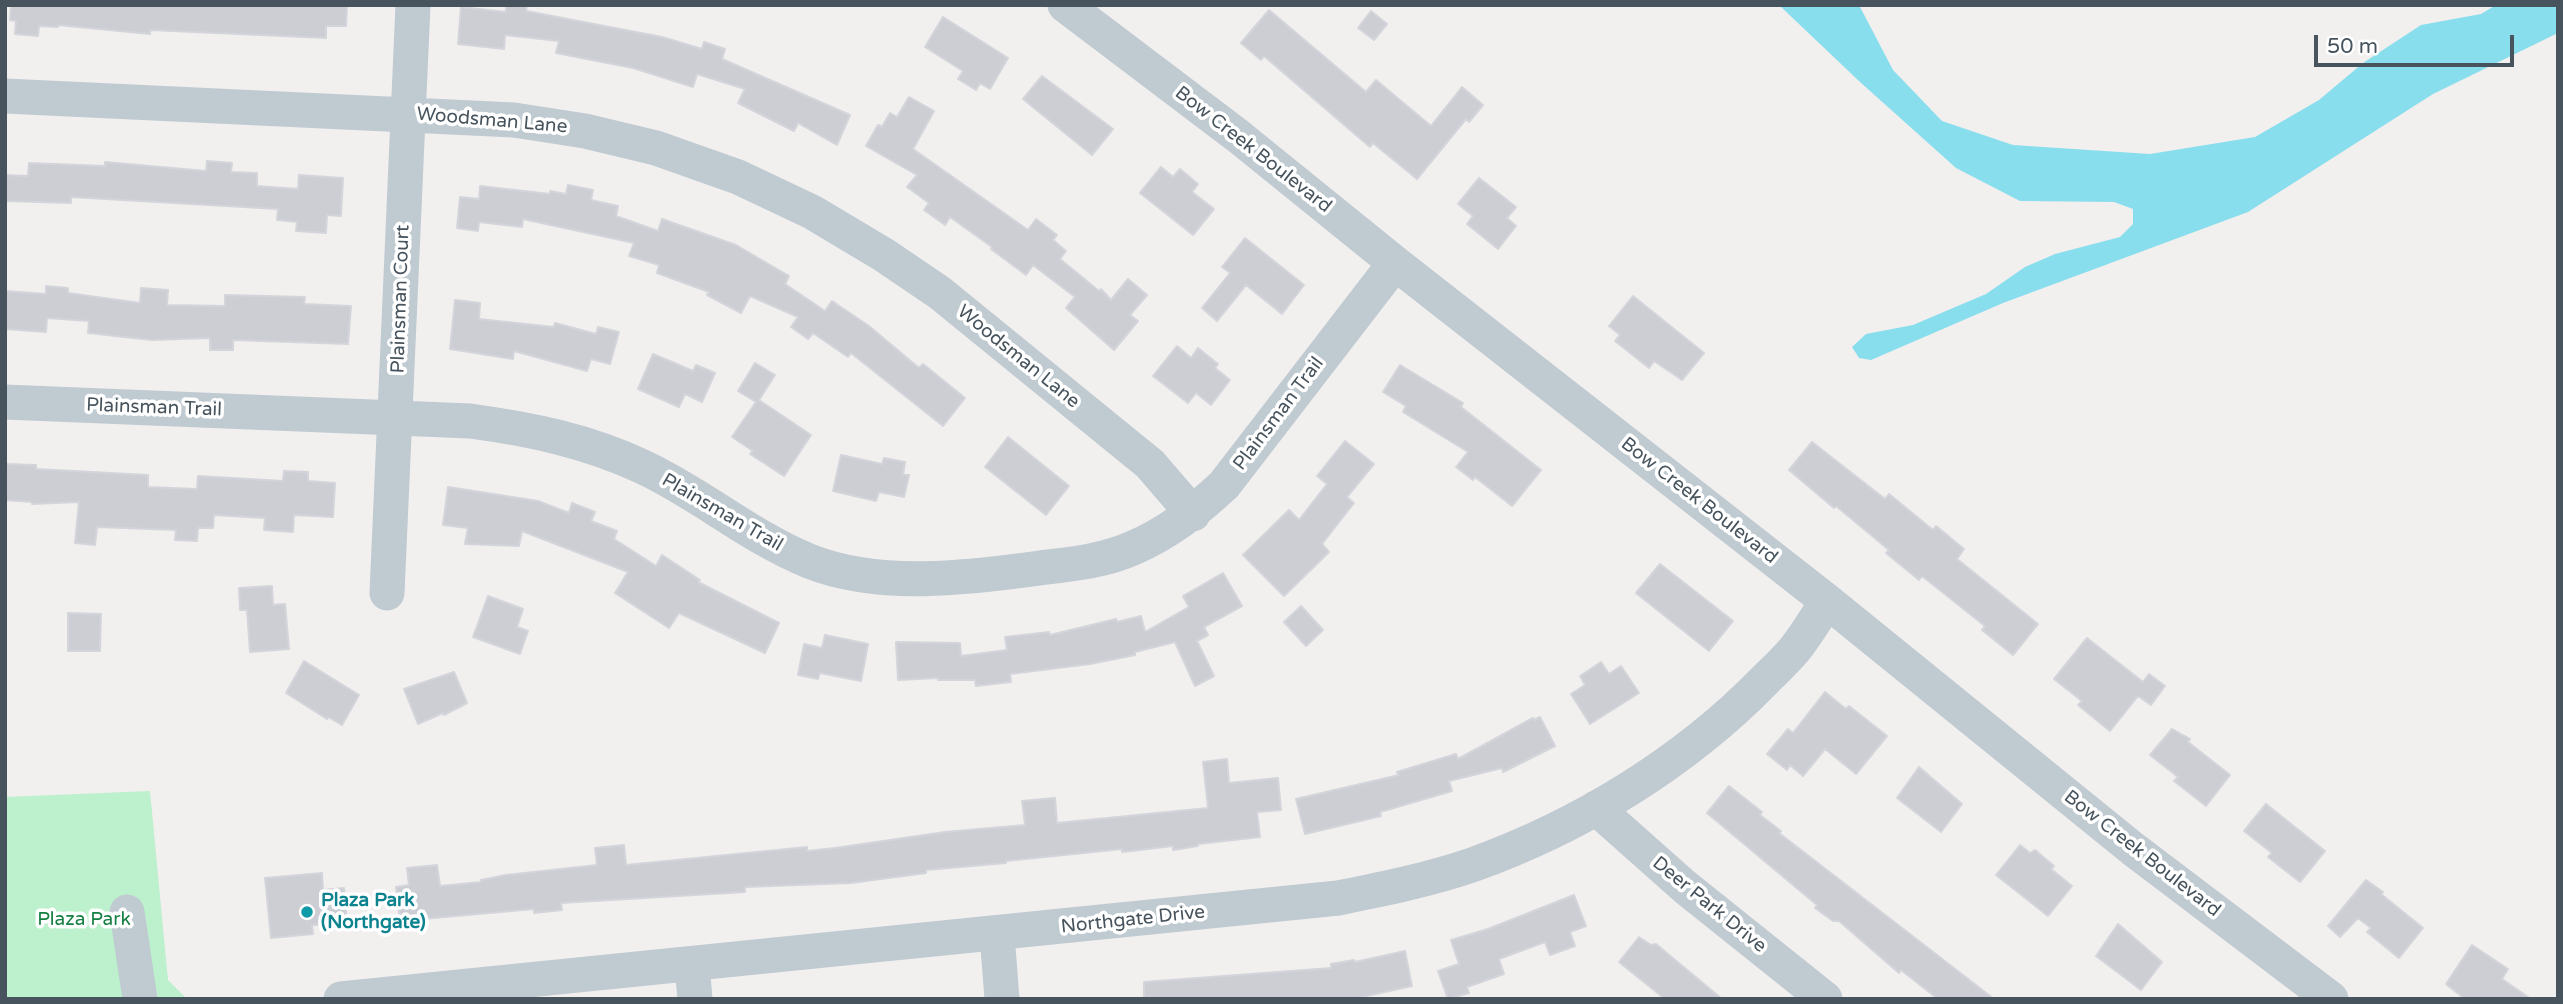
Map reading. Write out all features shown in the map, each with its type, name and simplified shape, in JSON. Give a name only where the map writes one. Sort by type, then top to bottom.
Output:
[{"type":"street","name":"Plainsman Court","points":[[387,593],[413,5]]},
{"type":"street","name":"Bow Creek Boulevard","points":[[1065,5],[1238,136],[1395,263],[1827,601],[2133,849],[2331,999]]},
{"type":"street","name":"Woodsman Lane","points":[[5,96],[514,120],[586,131],[656,148],[738,177],[812,212],[884,255],[940,293],[1150,464],[1193,514]]},
{"type":"street","name":"Plainsman Trail","points":[[5,402],[470,421],[523,428],[585,444],[644,468],[772,545],[813,562],[856,574],[879,577],[988,575],[1093,561],[1131,549],[1193,514],[1224,485],[1395,263]]},
{"type":"street","name":"Northgate Drive","points":[[341,999],[693,982],[997,934],[1338,898],[1406,885],[1536,839],[1595,808],[1656,771],[1701,739],[1743,703],[1795,649],[1827,601]]},
{"type":"street","name":"Deer Park Drive","points":[[1595,808],[1685,887],[1825,999]]},
{"type":"street","points":[[127,912],[140,999]]},
{"type":"street","points":[[997,934],[1002,999]]},
{"type":"green space","name":"Plaza Park","points":[[150,791],[168,980],[187,999],[5,999],[5,797]]},
{"type":"water","points":[[1779,5],[1859,5],[1893,70],[1942,121],[2013,145],[2150,154],[2255,137],[2319,100],[2363,63],[2421,25],[2481,14],[2496,5],[2558,5],[2558,33],[2433,94],[2248,212],[2003,303],[1871,360],[1859,358],[1852,347],[1866,334],[1913,325],[1986,294],[2025,267],[2055,254],[2120,237],[2133,224],[2133,209],[2114,202],[2020,201],[1956,168]]},
{"type":"building","points":[[11,5],[347,5],[346,26],[326,26],[326,38],[150,30],[150,34],[58,25],[39,26],[38,36],[15,34],[16,21],[10,20]]},
{"type":"building","points":[[506,5],[527,5],[526,11],[662,37],[702,49],[704,42],[725,49],[722,59],[850,115],[837,145],[798,123],[794,131],[738,103],[745,89],[697,74],[693,87],[633,68],[556,53],[559,41],[505,35],[504,49],[458,44],[461,7],[506,12]]},
{"type":"building","points":[[1269,10],[1366,92],[1376,80],[1431,126],[1462,87],[1483,105],[1469,122],[1466,119],[1417,179],[1373,143],[1370,147],[1264,56],[1261,60],[1241,43]]},
{"type":"building","points":[[1371,11],[1387,24],[1374,40],[1358,28]]},
{"type":"building","points":[[943,17],[1008,58],[990,89],[980,83],[976,90],[958,79],[963,71],[925,47]]},
{"type":"building","points":[[1042,76],[1113,129],[1092,155],[1023,99]]},
{"type":"building","points":[[909,97],[934,111],[913,149],[1028,230],[1036,219],[1057,235],[1053,240],[1066,251],[1060,259],[1099,291],[1101,289],[1111,300],[1128,279],[1147,295],[1130,315],[1138,321],[1114,350],[1066,308],[1075,297],[1033,265],[1026,275],[950,217],[945,225],[924,210],[929,203],[907,187],[917,175],[866,146],[878,125],[882,127],[890,113],[897,117]]},
{"type":"building","points":[[207,161],[232,163],[231,172],[257,173],[257,186],[298,189],[299,175],[343,178],[341,216],[327,215],[326,233],[296,231],[297,222],[277,220],[278,209],[71,197],[71,203],[5,201],[5,175],[28,176],[29,163],[105,166],[105,162],[206,171]]},
{"type":"building","points":[[1161,167],[1173,177],[1180,169],[1198,184],[1192,192],[1214,209],[1193,235],[1140,193]]},
{"type":"building","points":[[1479,178],[1516,207],[1507,218],[1516,226],[1498,249],[1467,224],[1473,216],[1458,204]]},
{"type":"building","points":[[568,185],[593,190],[591,200],[618,206],[616,216],[658,231],[662,219],[736,245],[789,276],[785,284],[825,311],[832,301],[869,326],[919,368],[923,364],[965,398],[943,426],[851,353],[848,357],[813,333],[808,339],[791,327],[798,317],[750,296],[741,313],[707,295],[709,292],[657,273],[659,265],[629,256],[634,243],[523,219],[522,227],[479,222],[478,231],[457,228],[460,197],[479,199],[480,186],[566,194]]},
{"type":"building","points":[[1245,238],[1304,285],[1282,314],[1246,285],[1217,321],[1202,308],[1230,273],[1222,267]]},
{"type":"building","points":[[46,286],[68,288],[68,293],[140,303],[141,288],[168,290],[167,305],[225,306],[225,295],[305,297],[304,304],[351,306],[348,344],[233,340],[233,350],[210,350],[210,338],[152,340],[88,333],[89,321],[47,318],[46,332],[5,329],[5,291],[46,294]]},
{"type":"building","points":[[1633,296],[1704,353],[1682,380],[1654,361],[1649,368],[1615,341],[1620,335],[1609,326]]},
{"type":"building","points":[[455,300],[480,303],[479,319],[554,327],[555,323],[596,334],[598,327],[619,332],[610,364],[591,359],[587,371],[514,351],[513,359],[450,349]]},
{"type":"building","points":[[1177,346],[1191,358],[1198,348],[1218,364],[1215,368],[1230,380],[1211,405],[1196,393],[1188,403],[1153,376]]},
{"type":"building","points":[[653,354],[693,371],[696,365],[715,373],[702,402],[685,394],[679,407],[638,389]]},
{"type":"building","points":[[755,363],[775,375],[759,400],[811,435],[784,476],[750,454],[753,451],[732,437],[756,402],[738,391]]},
{"type":"building","points":[[1400,365],[1463,403],[1461,407],[1541,470],[1512,506],[1475,477],[1473,480],[1456,467],[1468,452],[1403,412],[1406,406],[1383,392]]},
{"type":"building","points":[[1008,437],[1069,486],[1046,515],[985,467]]},
{"type":"building","points":[[1345,441],[1374,464],[1347,497],[1354,503],[1322,544],[1329,552],[1284,596],[1243,555],[1289,510],[1299,520],[1327,484],[1317,476]]},
{"type":"building","points":[[1812,442],[1885,499],[1889,494],[1933,530],[1936,526],[1964,549],[1957,559],[2038,624],[2013,655],[1982,630],[1985,626],[1922,576],[1919,580],[1886,553],[1889,550],[1789,470]]},
{"type":"building","points":[[841,455],[882,464],[884,458],[905,462],[903,475],[909,475],[904,497],[879,492],[876,501],[833,491]]},
{"type":"building","points":[[5,464],[36,465],[36,469],[148,475],[148,487],[197,489],[198,476],[283,481],[284,471],[308,472],[308,481],[335,483],[333,517],[294,515],[293,532],[264,530],[265,518],[214,515],[213,528],[198,528],[197,541],[175,540],[176,530],[97,527],[95,545],[75,543],[79,502],[32,504],[5,500]]},
{"type":"building","points":[[448,487],[538,501],[569,513],[572,503],[595,512],[591,521],[617,531],[614,539],[656,566],[662,555],[700,580],[698,582],[779,623],[765,653],[679,613],[669,628],[615,593],[628,572],[522,531],[519,546],[465,544],[468,528],[443,525]]},
{"type":"building","points":[[1660,564],[1733,621],[1709,651],[1636,593]]},
{"type":"building","points":[[1223,573],[1242,606],[1204,627],[1208,635],[1197,641],[1214,676],[1195,686],[1175,642],[1135,652],[1135,655],[1090,664],[1010,674],[1011,682],[976,686],[975,680],[898,680],[896,642],[960,643],[961,656],[1007,650],[1005,637],[1049,632],[1050,635],[1116,619],[1117,622],[1141,616],[1145,632],[1189,607],[1183,596]]},
{"type":"building","points":[[272,586],[273,605],[285,604],[289,649],[250,652],[247,610],[240,610],[239,588]]},
{"type":"building","points":[[488,596],[523,609],[517,627],[528,631],[520,654],[473,637]]},
{"type":"building","points":[[1301,606],[1323,630],[1306,646],[1284,622]]},
{"type":"building","points":[[68,613],[101,614],[100,651],[68,651]]},
{"type":"building","points":[[825,635],[868,644],[861,681],[820,673],[818,679],[798,675],[804,644],[822,648]]},
{"type":"building","points":[[2087,638],[2143,682],[2149,674],[2165,686],[2151,705],[2138,696],[2110,731],[2078,705],[2082,701],[2054,679]]},
{"type":"building","points":[[304,661],[359,695],[342,725],[328,717],[327,719],[286,693]]},
{"type":"building","points":[[1601,662],[1609,674],[1621,666],[1639,693],[1590,724],[1571,694],[1585,685],[1580,676]]},
{"type":"building","points":[[454,672],[467,703],[418,724],[404,689]]},
{"type":"building","points":[[1825,692],[1846,709],[1849,706],[1887,736],[1856,774],[1825,749],[1803,776],[1790,765],[1787,770],[1767,754],[1788,729],[1793,733]]},
{"type":"building","points":[[1540,717],[1555,746],[1503,772],[1502,768],[1449,781],[1452,791],[1380,812],[1381,816],[1305,834],[1296,799],[1399,775],[1397,772],[1456,754],[1458,759],[1533,718],[1534,720]]},
{"type":"building","points":[[2172,729],[2190,739],[2188,742],[2230,775],[2206,806],[2174,781],[2178,777],[2150,755]]},
{"type":"building","points":[[1227,759],[1229,783],[1278,778],[1281,810],[1257,812],[1260,837],[1198,844],[1173,850],[1173,846],[1122,852],[1122,849],[1006,861],[926,870],[926,873],[851,883],[745,887],[745,892],[561,903],[562,910],[534,913],[534,909],[400,921],[396,887],[409,885],[407,868],[437,865],[440,886],[481,882],[506,875],[597,865],[595,848],[624,845],[626,865],[807,847],[807,851],[835,848],[945,832],[1025,825],[1022,801],[1055,798],[1057,823],[1208,808],[1203,762]]},
{"type":"building","points":[[1919,767],[1962,804],[1941,832],[1897,798]]},
{"type":"building","points":[[1729,786],[1762,812],[1760,815],[1781,831],[1779,833],[1994,999],[1938,999],[1901,970],[1899,973],[1839,921],[1833,921],[1815,908],[1817,905],[1707,813]]},
{"type":"building","points":[[2266,804],[2325,851],[2300,882],[2268,857],[2272,853],[2244,831]]},
{"type":"building","points":[[2020,845],[2030,853],[2035,850],[2054,866],[2051,869],[2072,886],[2048,916],[1996,875]]},
{"type":"building","name":"Plaza Park (Northgate)","points":[[322,873],[323,890],[344,888],[347,924],[312,925],[313,934],[271,938],[265,878]]},
{"type":"building","points":[[2366,880],[2423,928],[2399,958],[2367,932],[2371,928],[2358,918],[2340,937],[2328,926]]},
{"type":"building","points":[[1574,895],[1586,926],[1570,932],[1575,946],[1550,955],[1545,942],[1499,959],[1504,974],[1467,987],[1469,993],[1448,999],[1438,971],[1459,964],[1451,940],[1488,929]]},
{"type":"building","points":[[2118,924],[2162,962],[2141,990],[2096,956]]},
{"type":"building","points":[[1639,937],[1651,945],[1656,944],[1722,999],[1665,999],[1619,962]]},
{"type":"building","points":[[2472,945],[2508,969],[2502,979],[2531,999],[2465,999],[2446,984]]},
{"type":"building","points":[[1405,951],[1412,986],[1353,999],[1144,999],[1144,982],[1331,968],[1331,964],[1355,962]]},
{"type":"place","name":"Plaza Park (Northgate)","points":[[307,912]]}]
